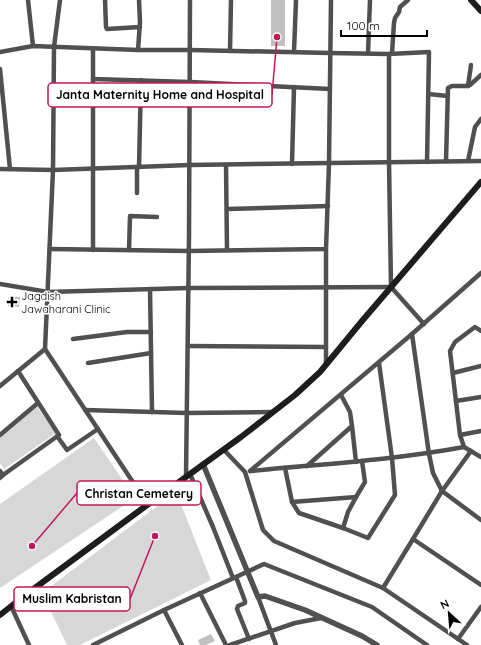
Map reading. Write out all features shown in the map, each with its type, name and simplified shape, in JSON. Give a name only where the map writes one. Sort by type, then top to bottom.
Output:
[{"type":"main road","points":[[471,0],[481,11]]},
{"type":"main road","points":[[0,615],[224,450],[295,395],[320,372],[481,182]]},
{"type":"street","points":[[28,0],[33,46]]},
{"type":"street","points":[[60,0],[54,47],[53,170],[45,349],[148,505]]},
{"type":"street","points":[[104,0],[107,29],[140,27]]},
{"type":"street","points":[[138,50],[140,27],[139,0]]},
{"type":"street","points":[[190,0],[190,166],[187,413],[188,476],[213,527],[245,601],[245,603],[238,606],[237,609],[249,638]]},
{"type":"street","points":[[230,51],[231,0]]},
{"type":"street","points":[[294,52],[296,0]]},
{"type":"street","points":[[326,364],[326,249],[329,163],[331,0]]},
{"type":"street","points":[[368,53],[370,0]]},
{"type":"street","points":[[408,0],[400,7],[400,12],[394,20],[391,54],[389,162],[391,287],[424,324]]},
{"type":"street","points":[[0,52],[33,46],[93,49],[391,54],[429,52],[427,162]]},
{"type":"street","points":[[93,49],[93,250]]},
{"type":"street","points":[[468,86],[471,65]]},
{"type":"street","points":[[0,69],[10,169]]},
{"type":"street","points":[[446,161],[448,88],[468,86],[481,75]]},
{"type":"street","points":[[93,79],[330,89]]},
{"type":"street","points":[[137,194],[141,80]]},
{"type":"street","points":[[292,164],[294,87]]},
{"type":"street","points":[[428,94],[448,96]]},
{"type":"street","points":[[468,161],[475,127],[481,119]]},
{"type":"street","points":[[0,169],[53,170],[226,165],[481,161]]},
{"type":"street","points":[[226,165],[227,250]]},
{"type":"street","points":[[227,209],[328,206]]},
{"type":"street","points":[[129,250],[130,216],[157,217]]},
{"type":"street","points":[[50,249],[189,251],[326,249]]},
{"type":"street","points":[[248,471],[379,363],[481,273]]},
{"type":"street","points":[[0,284],[48,292],[189,288],[391,287]]},
{"type":"street","points":[[150,289],[152,412]]},
{"type":"street","points":[[464,447],[460,435],[450,351],[455,342],[475,327],[481,331]]},
{"type":"street","points":[[73,339],[126,332],[151,332]]},
{"type":"street","points":[[412,334],[433,473],[442,491],[481,520]]},
{"type":"street","points":[[188,346],[326,347]]},
{"type":"street","points":[[0,386],[45,349]]},
{"type":"street","points":[[88,363],[151,353]]},
{"type":"street","points":[[285,468],[292,502],[299,513],[368,538],[395,495],[392,458],[379,363]]},
{"type":"street","points":[[453,372],[481,366]]},
{"type":"street","points":[[18,371],[67,450],[98,429]]},
{"type":"street","points":[[341,395],[350,412],[356,462]]},
{"type":"street","points":[[456,401],[481,397]]},
{"type":"street","points":[[0,435],[38,403]]},
{"type":"street","points":[[85,410],[187,413],[273,412]]},
{"type":"street","points":[[306,466],[352,426]]},
{"type":"street","points":[[460,435],[481,432]]},
{"type":"street","points":[[0,471],[2,476],[57,436]]},
{"type":"street","points":[[248,471],[429,454],[464,447],[481,457]]},
{"type":"street","points":[[224,450],[248,471],[263,530],[274,541],[383,588],[467,645]]},
{"type":"street","points":[[383,588],[442,491],[471,451]]},
{"type":"street","points":[[343,528],[348,512],[365,482],[362,461]]},
{"type":"street","points":[[203,464],[248,572],[276,645]]},
{"type":"street","points":[[292,502],[356,496]]},
{"type":"street","points":[[414,539],[481,585]]},
{"type":"street","points":[[92,645],[264,564],[372,608],[428,645]]},
{"type":"street","points":[[200,594],[226,645]]},
{"type":"street","points":[[258,597],[265,596],[305,610],[362,636],[377,645]]},
{"type":"street","points":[[11,606],[29,645]]},
{"type":"street","points":[[458,639],[481,607]]},
{"type":"street","points":[[164,610],[182,645]]},
{"type":"street","points":[[230,645],[295,623],[320,618]]},
{"type":"shaded area","points":[[37,407],[56,433],[4,469],[0,463],[0,438]]},
{"type":"shaded area","points":[[94,438],[135,498],[0,588],[0,504]]},
{"type":"shaded area","points":[[176,492],[211,580],[80,645],[67,645],[42,593]]},
{"type":"building","points":[[271,0],[285,0],[285,46],[271,46]]},
{"type":"building","points":[[9,296],[20,297],[19,307],[8,306]]},
{"type":"building","points":[[211,634],[215,641],[206,645],[200,645],[198,640]]},
{"type":"place","name":"Janta Maternity Home and Hospital","points":[[277,37]]},
{"type":"place","name":"Jagdish Jawaharani Clinic","points":[[12,302]]},
{"type":"place","name":"Muslim Kabristan","points":[[155,536]]},
{"type":"place","name":"Christan Cemetery","points":[[32,546]]}]
